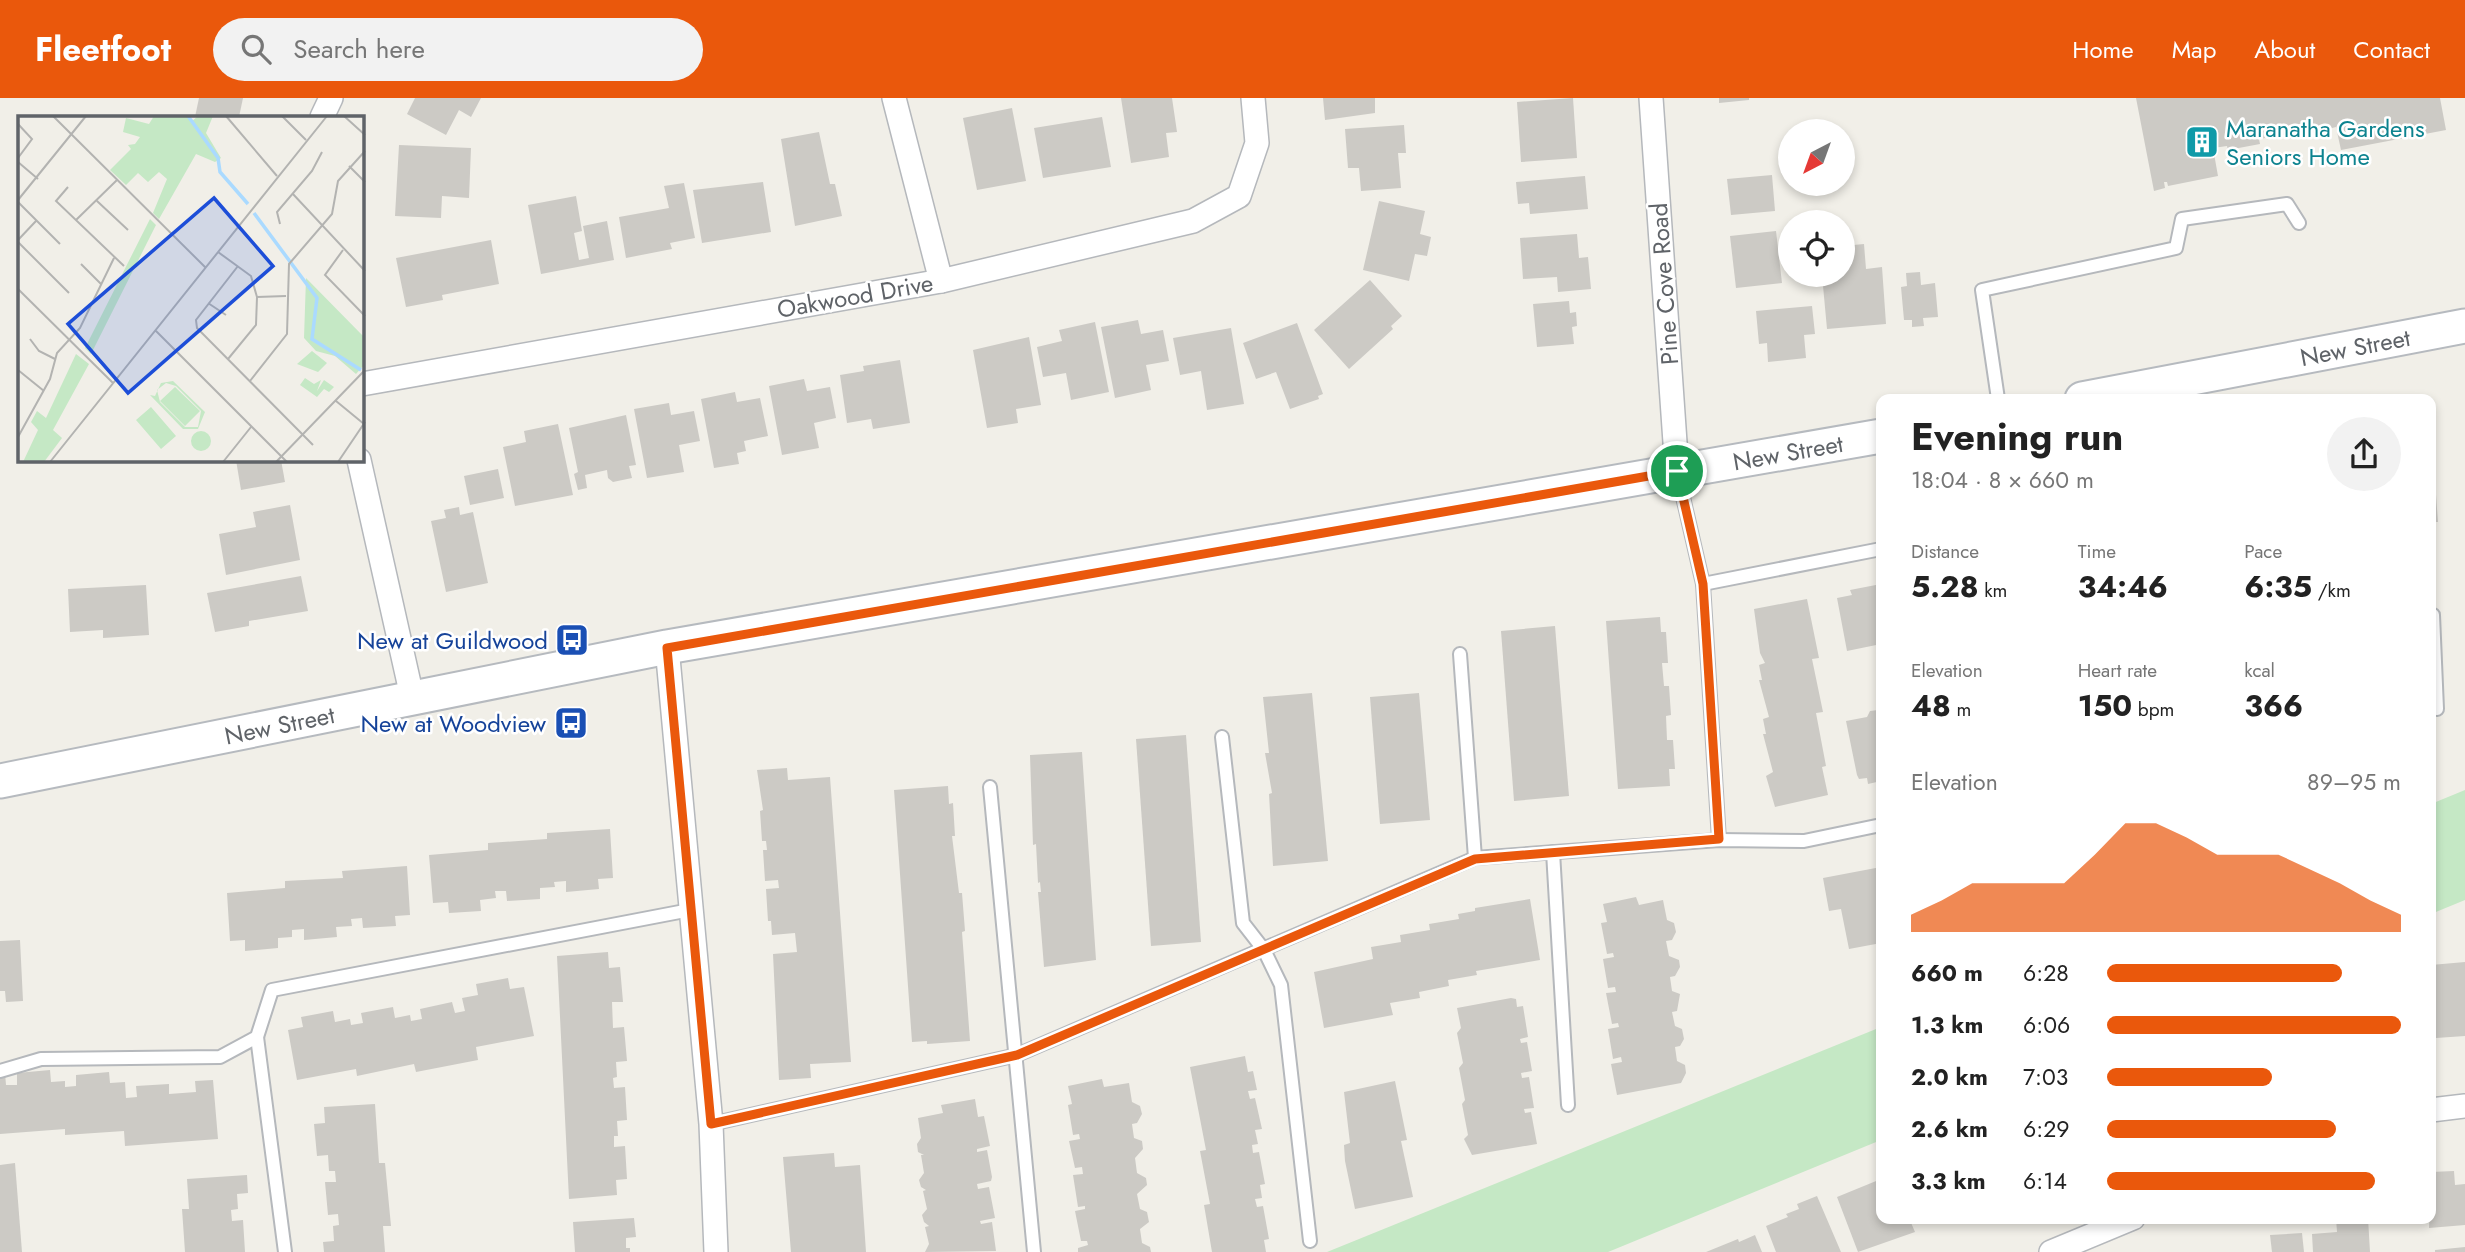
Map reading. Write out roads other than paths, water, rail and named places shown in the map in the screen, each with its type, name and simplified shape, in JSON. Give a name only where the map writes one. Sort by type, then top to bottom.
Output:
[{"type":"main road","name":"New Street","points":[[2107,394],[2465,326]]},
{"type":"main road","name":"New Street","points":[[0,781],[413,701],[667,648],[1876,437]]},
{"type":"street","points":[[322,116],[331,98]]},
{"type":"street","points":[[894,98],[942,281]]},
{"type":"street","name":"Oakwood Drive","points":[[364,384],[942,281],[1193,221],[1239,197],[1257,143],[1253,98]]},
{"type":"street","name":"Pine Cove Road","points":[[1651,98],[1677,471]]},
{"type":"street","points":[[359,462],[413,701]]},
{"type":"street","points":[[667,648],[711,1124],[716,1252]]},
{"type":"street","points":[[2436,1109],[2465,1106]]},
{"type":"street","points":[[2052,1252],[2119,1224]]},
{"type":"lane","points":[[1997,394],[1982,290],[2176,248],[2182,219],[2287,204],[2299,223]]},
{"type":"lane","points":[[1677,471],[1703,584],[1719,839]]},
{"type":"lane","points":[[1703,584],[1876,550]]},
{"type":"lane","points":[[1460,654],[1475,859]]},
{"type":"lane","points":[[2436,686],[2437,709]]},
{"type":"lane","points":[[1222,737],[1243,923],[1264,950],[1281,985],[1310,1241]]},
{"type":"lane","points":[[990,787],[1034,1252]]},
{"type":"lane","points":[[711,1124],[1017,1055],[1475,859],[1719,839],[1804,841],[1876,826]]},
{"type":"lane","points":[[1553,852],[1568,1105]]},
{"type":"lane","points":[[285,1252],[257,1037],[272,990],[690,910]]},
{"type":"lane","points":[[0,1071],[41,1059],[220,1057],[257,1037]]},
{"type":"place","name":"Maranatha Gardens Seniors Home","points":[[2202,142]]},
{"type":"place","name":"New at Guildwood","points":[[572,640]]},
{"type":"place","name":"New at Woodview","points":[[571,723]]}]
